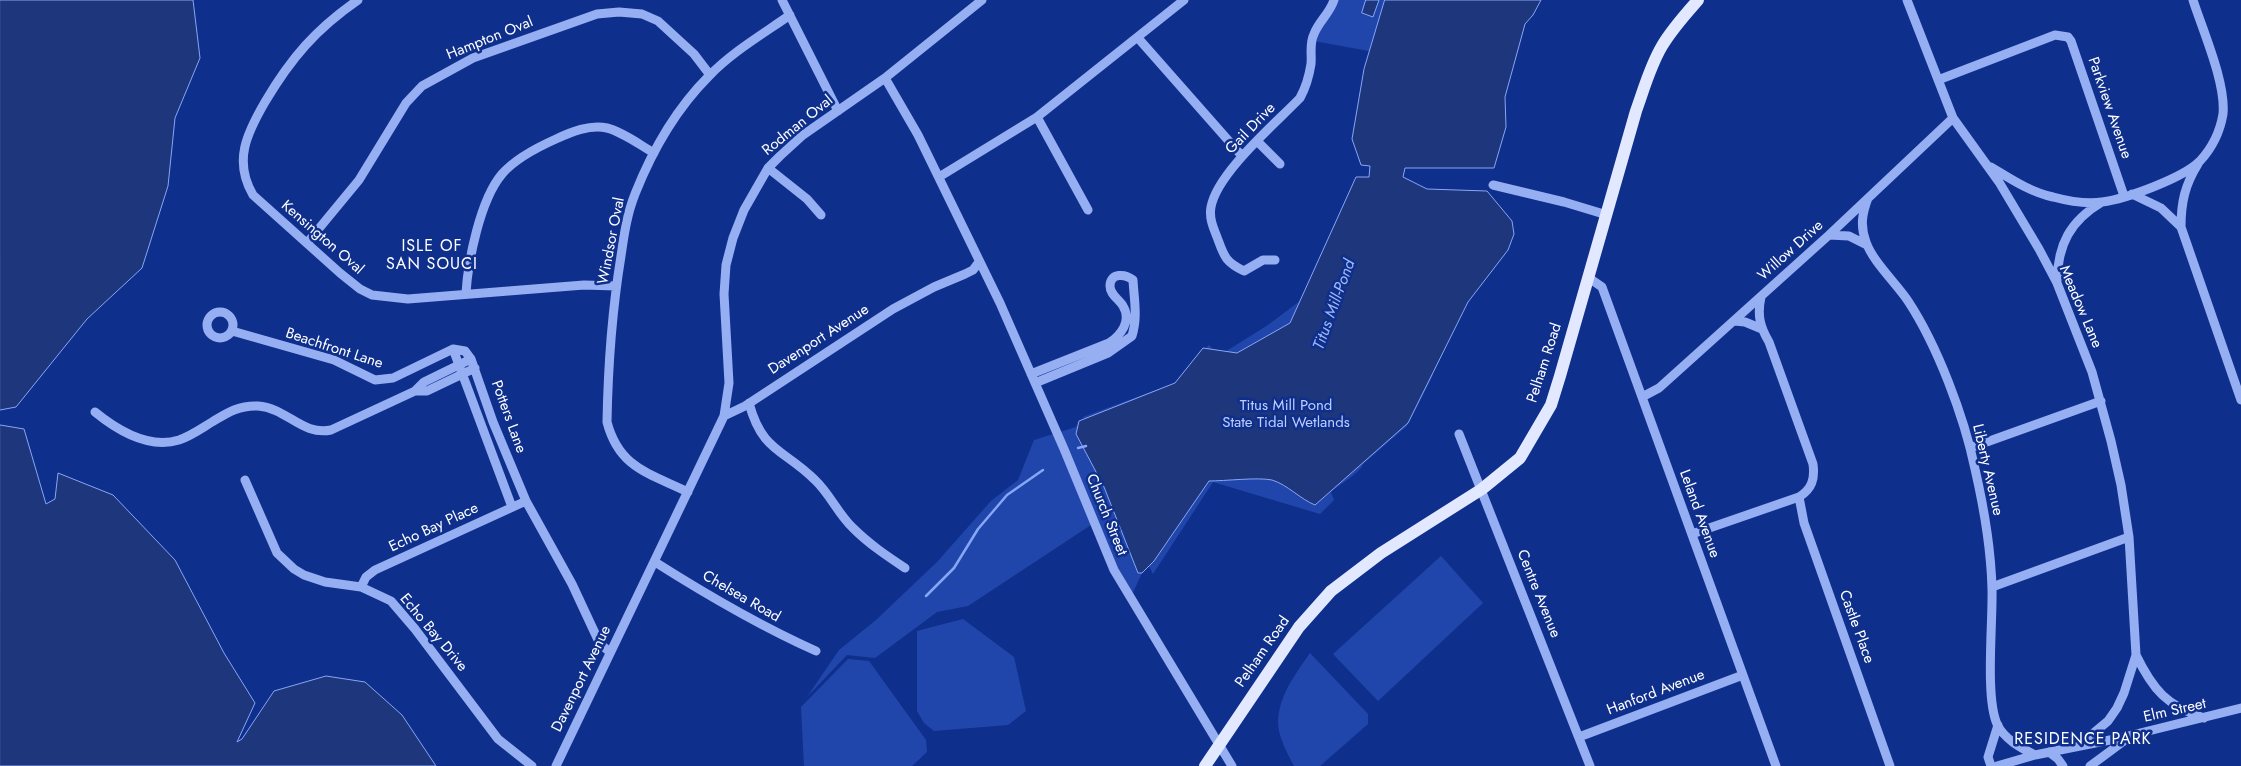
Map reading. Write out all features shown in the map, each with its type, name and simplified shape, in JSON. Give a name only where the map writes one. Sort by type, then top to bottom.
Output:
[{"type":"main road","name":"Pelham Road","points":[[1205,766],[1299,628],[1331,591],[1381,552],[1482,489],[1520,458],[1541,424],[1558,383],[1636,111],[1649,73],[1661,47],[1698,0]]},
{"type":"street","name":"Kensington Oval","points":[[358,0],[320,30],[292,58],[251,125],[244,146],[243,168],[246,182],[253,195],[346,278],[372,295],[408,299],[584,285],[616,286]]},
{"type":"street","points":[[782,0],[838,111]]},
{"type":"street","points":[[979,262],[918,135],[885,78],[982,0]]},
{"type":"street","points":[[939,177],[1037,117],[1184,0]]},
{"type":"street","name":"Gail Drive","points":[[1275,260],[1263,260],[1244,271],[1230,264],[1223,252],[1211,221],[1211,214],[1217,190],[1242,156],[1300,98],[1306,86],[1311,63],[1311,44],[1314,33],[1327,16],[1334,0]]},
{"type":"street","name":"Meadow Lane","points":[[1907,0],[1953,118],[1969,142],[1989,166],[2040,249],[2056,283],[2101,401],[2121,485],[2129,537],[2136,655],[2124,693],[2117,708],[2108,721],[2078,746]]},
{"type":"street","points":[[2193,0],[2218,74],[2223,111],[2221,125],[2213,144],[2199,163],[2185,188],[2181,210],[2181,227],[2241,400]]},
{"type":"street","name":"Hampton Oval","points":[[307,243],[359,180],[406,103],[422,86],[473,58],[589,16],[619,12],[642,14],[658,21],[694,54],[710,75]]},
{"type":"street","name":"Windsor Oval","points":[[688,492],[628,462],[619,452],[611,437],[607,422],[616,286],[627,220],[635,194],[654,153],[676,115],[710,75],[751,42],[790,15]]},
{"type":"street","name":"Parkview Avenue","points":[[1938,80],[2055,35],[2068,37],[2128,195]]},
{"type":"street","points":[[1138,38],[1242,156]]},
{"type":"street","name":"Rodman Oval","points":[[724,416],[729,383],[724,294],[726,265],[733,238],[744,210],[768,168],[803,135],[885,78]]},
{"type":"street","points":[[1037,117],[1088,210]]},
{"type":"street","name":"Willow Drive","points":[[1642,397],[1659,388],[1734,321],[1829,235],[1953,118]]},
{"type":"street","points":[[466,294],[468,264],[490,194],[502,174],[537,147],[595,126],[608,128],[654,153]]},
{"type":"street","points":[[1258,142],[1280,164]]},
{"type":"street","points":[[2056,283],[2058,255],[2068,233],[2085,212],[2102,202],[2160,184],[2199,163]]},
{"type":"street","points":[[1989,166],[2037,192],[2062,199],[2102,202]]},
{"type":"street","points":[[768,168],[807,199],[821,215]]},
{"type":"street","points":[[1493,185],[1564,202],[1607,215]]},
{"type":"street","points":[[2128,195],[2161,208],[2181,227]]},
{"type":"street","name":"Liberty Avenue","points":[[1868,198],[1862,222],[1867,245],[1908,302],[1925,333],[1948,382],[1970,448],[1984,516],[1992,587],[1991,695],[1998,725]]},
{"type":"street","points":[[1829,235],[1849,236],[1867,245]]},
{"type":"street","name":"Davenport Avenue","points":[[556,766],[724,416],[750,402],[893,309],[934,287],[973,270],[979,262]]},
{"type":"street","name":"Church Street","points":[[979,262],[1035,383],[1114,570],[1232,766]]},
{"type":"street","points":[[1031,374],[1109,342],[1119,336],[1124,327],[1126,317],[1124,306],[1113,294],[1110,287],[1116,275],[1122,274],[1133,280],[1136,315],[1132,336],[1108,353],[1035,383]]},
{"type":"street","name":"Leland Avenue","points":[[1589,278],[1602,287],[1776,766]]},
{"type":"street","points":[[1692,534],[1799,497],[1811,487],[1815,476],[1814,464],[1769,342],[1762,329],[1759,308],[1761,296]]},
{"type":"street","points":[[1734,321],[1745,322],[1762,329]]},
{"type":"street","name":"Beachfront Lane","points":[[232,331],[334,360],[375,380],[393,378],[453,349]]},
{"type":"street","points":[[453,349],[465,351],[473,363]]},
{"type":"street","name":"Potters Lane","points":[[453,349],[512,508]]},
{"type":"street","points":[[95,412],[113,425],[132,435],[162,442],[178,440],[193,434],[234,408],[245,406],[275,409],[312,431],[321,432],[331,430],[415,391],[424,382],[459,364],[473,363]]},
{"type":"street","points":[[415,391],[427,391],[462,374],[473,363]]},
{"type":"street","name":"Potters Lane","points":[[473,363],[493,422],[526,501],[572,584],[600,644],[610,652]]},
{"type":"street","points":[[1970,448],[2101,401]]},
{"type":"street","points":[[750,402],[761,432],[772,447],[814,479],[853,528],[880,552],[905,568]]},
{"type":"street","name":"Centre Avenue","points":[[1459,434],[1590,766]]},
{"type":"street","name":"Echo Bay Drive","points":[[245,480],[277,554],[294,570],[325,582],[361,587],[391,601],[401,611],[498,739],[532,766]]},
{"type":"street","name":"Castle Place","points":[[1799,497],[1804,523],[1890,766]]},
{"type":"street","name":"Echo Bay Place","points":[[361,587],[366,576],[376,570],[526,501]]},
{"type":"street","points":[[1992,587],[2129,537]]},
{"type":"street","name":"Chelsea Road","points":[[655,562],[721,603],[816,651]]},
{"type":"street","name":"Meadow Lane","points":[[2136,655],[2154,687],[2166,700],[2187,712],[2205,718]]},
{"type":"street","name":"Hanford Avenue","points":[[1579,737],[1743,675]]},
{"type":"street","name":"Elm Street","points":[[1997,766],[2035,755],[2132,735],[2241,708]]},
{"type":"street","points":[[1998,725],[2010,740],[2035,755]]},
{"type":"street","points":[[1992,766],[1988,756],[1998,725]]},
{"type":"street","points":[[2090,766],[2132,735]]},
{"type":"street","points":[[2049,752],[2063,766]]},
{"type":"green space","points":[[1336,0],[1385,0],[1369,51],[1314,41]]},
{"type":"green space","name":"Titus Mill Pond State Tidal Wetlands","points":[[1314,271],[1433,375],[1407,426],[1363,464],[1354,475],[1331,492],[1334,500],[1320,514],[1213,482],[1153,574],[1149,566],[1142,573],[1130,599],[1094,523],[968,606],[937,612],[875,658],[847,655],[807,697],[839,650],[876,620],[937,562],[991,501],[1018,480],[1034,440],[1076,427],[1079,421],[1084,419],[1083,417],[1175,383],[1209,345],[1213,350],[1225,352],[1268,325],[1300,301]]},
{"type":"green space","points":[[1441,556],[1483,603],[1378,701],[1333,654]]},
{"type":"green space","points":[[963,619],[1014,657],[1026,711],[1008,725],[934,731],[924,723],[917,711],[917,631]]},
{"type":"green space","points":[[1310,653],[1368,714],[1368,724],[1320,766],[1294,766],[1281,738],[1278,726],[1279,715],[1285,692]]},
{"type":"green space","points":[[848,659],[869,661],[926,740],[927,752],[912,766],[804,766],[801,707]]},
{"type":"water","points":[[0,0],[193,0],[200,58],[175,118],[168,186],[142,268],[87,319],[16,407],[0,410]]},
{"type":"water","points":[[1366,0],[1379,0],[1373,17],[1362,13]]},
{"type":"water","name":"Titus Mill-Pond","points":[[1385,0],[1541,0],[1533,15],[1525,24],[1505,97],[1506,127],[1494,168],[1405,168],[1403,177],[1427,189],[1487,191],[1512,221],[1514,234],[1508,250],[1468,302],[1408,423],[1315,505],[1272,480],[1209,481],[1154,561],[1142,573],[1138,573],[1104,487],[1076,434],[1079,421],[1175,383],[1203,348],[1237,353],[1290,323],[1356,177],[1369,177],[1370,166],[1361,165],[1352,139],[1364,69]]},
{"type":"water","points":[[0,425],[24,429],[46,504],[55,499],[58,473],[113,495],[175,560],[224,653],[255,703],[237,742],[242,739],[274,691],[326,676],[365,682],[402,715],[436,766],[0,766]]},
{"type":"waterway","points":[[1078,448],[1086,446]]},
{"type":"waterway","points":[[926,596],[954,568],[978,529],[1007,495],[1043,470]]},
{"type":"district","name":"ISLE OF SAN SOUCI","points":[[432,256]]},
{"type":"district","name":"RESIDENCE PARK","points":[[2083,740]]}]
